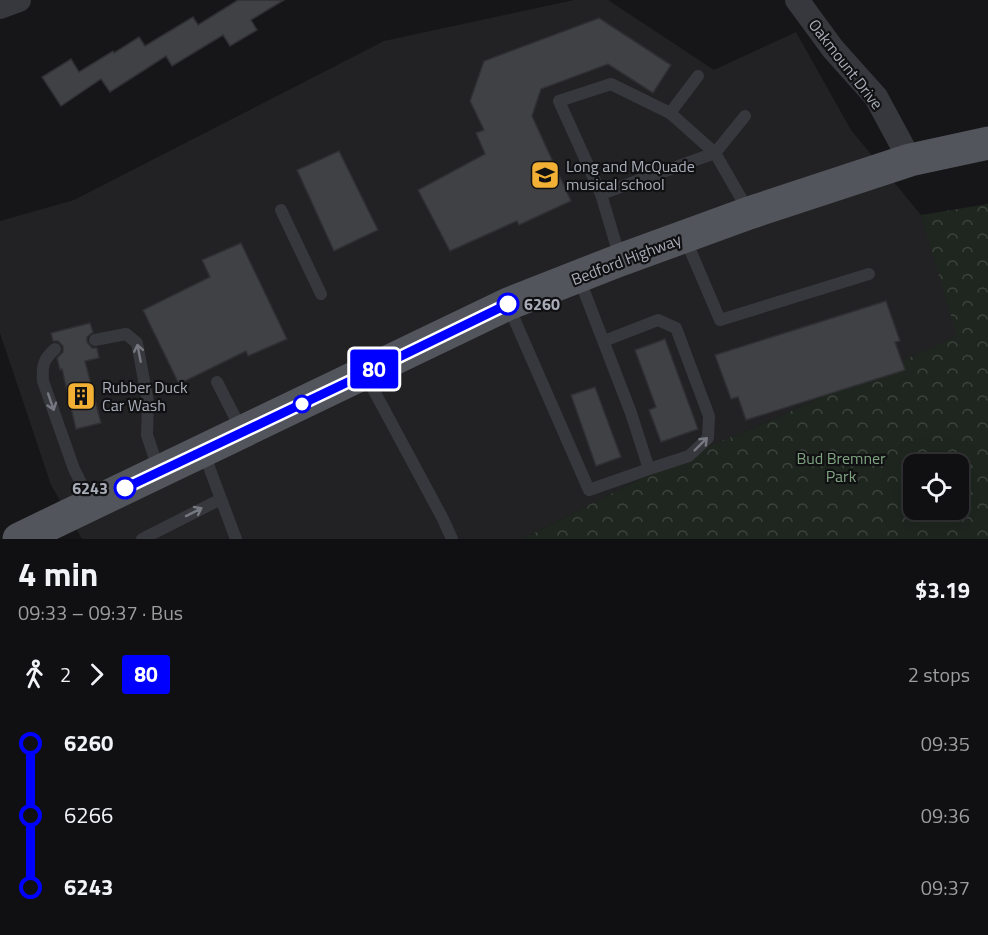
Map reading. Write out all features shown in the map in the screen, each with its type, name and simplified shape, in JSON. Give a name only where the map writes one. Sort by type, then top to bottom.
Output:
[{"type":"main road","name":"Bedford Highway","points":[[19,539],[52,528],[91,503],[508,304],[749,213],[910,160],[988,143]]},
{"type":"street","points":[[0,7],[19,0]]},
{"type":"street","name":"Oakmount Drive","points":[[797,0],[833,49],[876,97],[910,160]]},
{"type":"lane","points":[[670,113],[698,76]]},
{"type":"lane","points":[[620,260],[601,194],[559,101],[611,84],[670,113],[715,153],[749,213]]},
{"type":"lane","points":[[601,194],[715,153],[745,116]]},
{"type":"lane","points":[[281,210],[321,294]]},
{"type":"lane","points":[[684,237],[720,320],[869,274]]},
{"type":"lane","points":[[578,276],[631,412],[649,469]]},
{"type":"lane","points":[[508,304],[589,490],[689,456],[708,438],[709,416],[675,328],[658,320],[604,342]]},
{"type":"lane","points":[[95,340],[126,334],[137,343],[148,402],[147,435],[159,472]]},
{"type":"lane","points":[[55,349],[45,358],[43,381],[74,469],[91,503]]},
{"type":"lane","points":[[365,374],[452,539]]},
{"type":"lane","points":[[217,382],[242,432]]},
{"type":"lane","points":[[203,451],[236,539]]},
{"type":"lane","points":[[142,539],[221,499]]},
{"type":"shaded area","points":[[574,0],[608,0],[714,70],[796,32],[851,130],[921,215],[958,336],[685,456],[522,539],[82,539],[51,485],[0,333],[0,221],[74,200],[384,41]]},
{"type":"green space","name":"Bud Bremner Park","points":[[988,204],[988,539],[522,539],[685,456],[753,428],[957,336],[921,215]]},
{"type":"building","points":[[238,0],[284,0],[251,20],[257,30],[230,46],[223,35],[172,66],[166,56],[110,92],[101,79],[61,106],[42,77],[71,59],[79,72],[139,37],[145,46],[193,17],[198,25]]},
{"type":"building","points":[[599,18],[671,65],[653,93],[608,64],[541,89],[532,116],[571,201],[519,225],[517,221],[450,251],[418,190],[485,154],[476,133],[484,130],[470,101],[484,61]]},
{"type":"building","points":[[339,151],[378,230],[334,251],[297,170]]},
{"type":"building","points":[[241,243],[287,339],[248,356],[246,351],[179,384],[143,310],[210,277],[202,260]]},
{"type":"building","points":[[886,301],[900,341],[895,342],[905,370],[746,420],[738,397],[731,399],[715,355]]},
{"type":"building","name":"Rubber Duck Car Wash","points":[[90,323],[93,332],[87,337],[87,342],[92,348],[97,348],[99,358],[85,361],[101,423],[76,429],[62,369],[60,370],[57,358],[63,352],[63,346],[58,341],[53,341],[51,333]]},
{"type":"building","points":[[665,339],[698,429],[661,442],[649,410],[656,407],[635,350]]},
{"type":"building","points":[[595,387],[621,457],[596,466],[571,395]]},
{"type":"bus line","name":"80","points":[[125,488],[508,304]]},
{"type":"place","name":"Long and McQuade musical school","points":[[545,175]]},
{"type":"place","name":"6260","points":[[508,304]]},
{"type":"place","name":"Rubber Duck Car Wash","points":[[81,396]]},
{"type":"place","name":"6243","points":[[125,488]]}]
